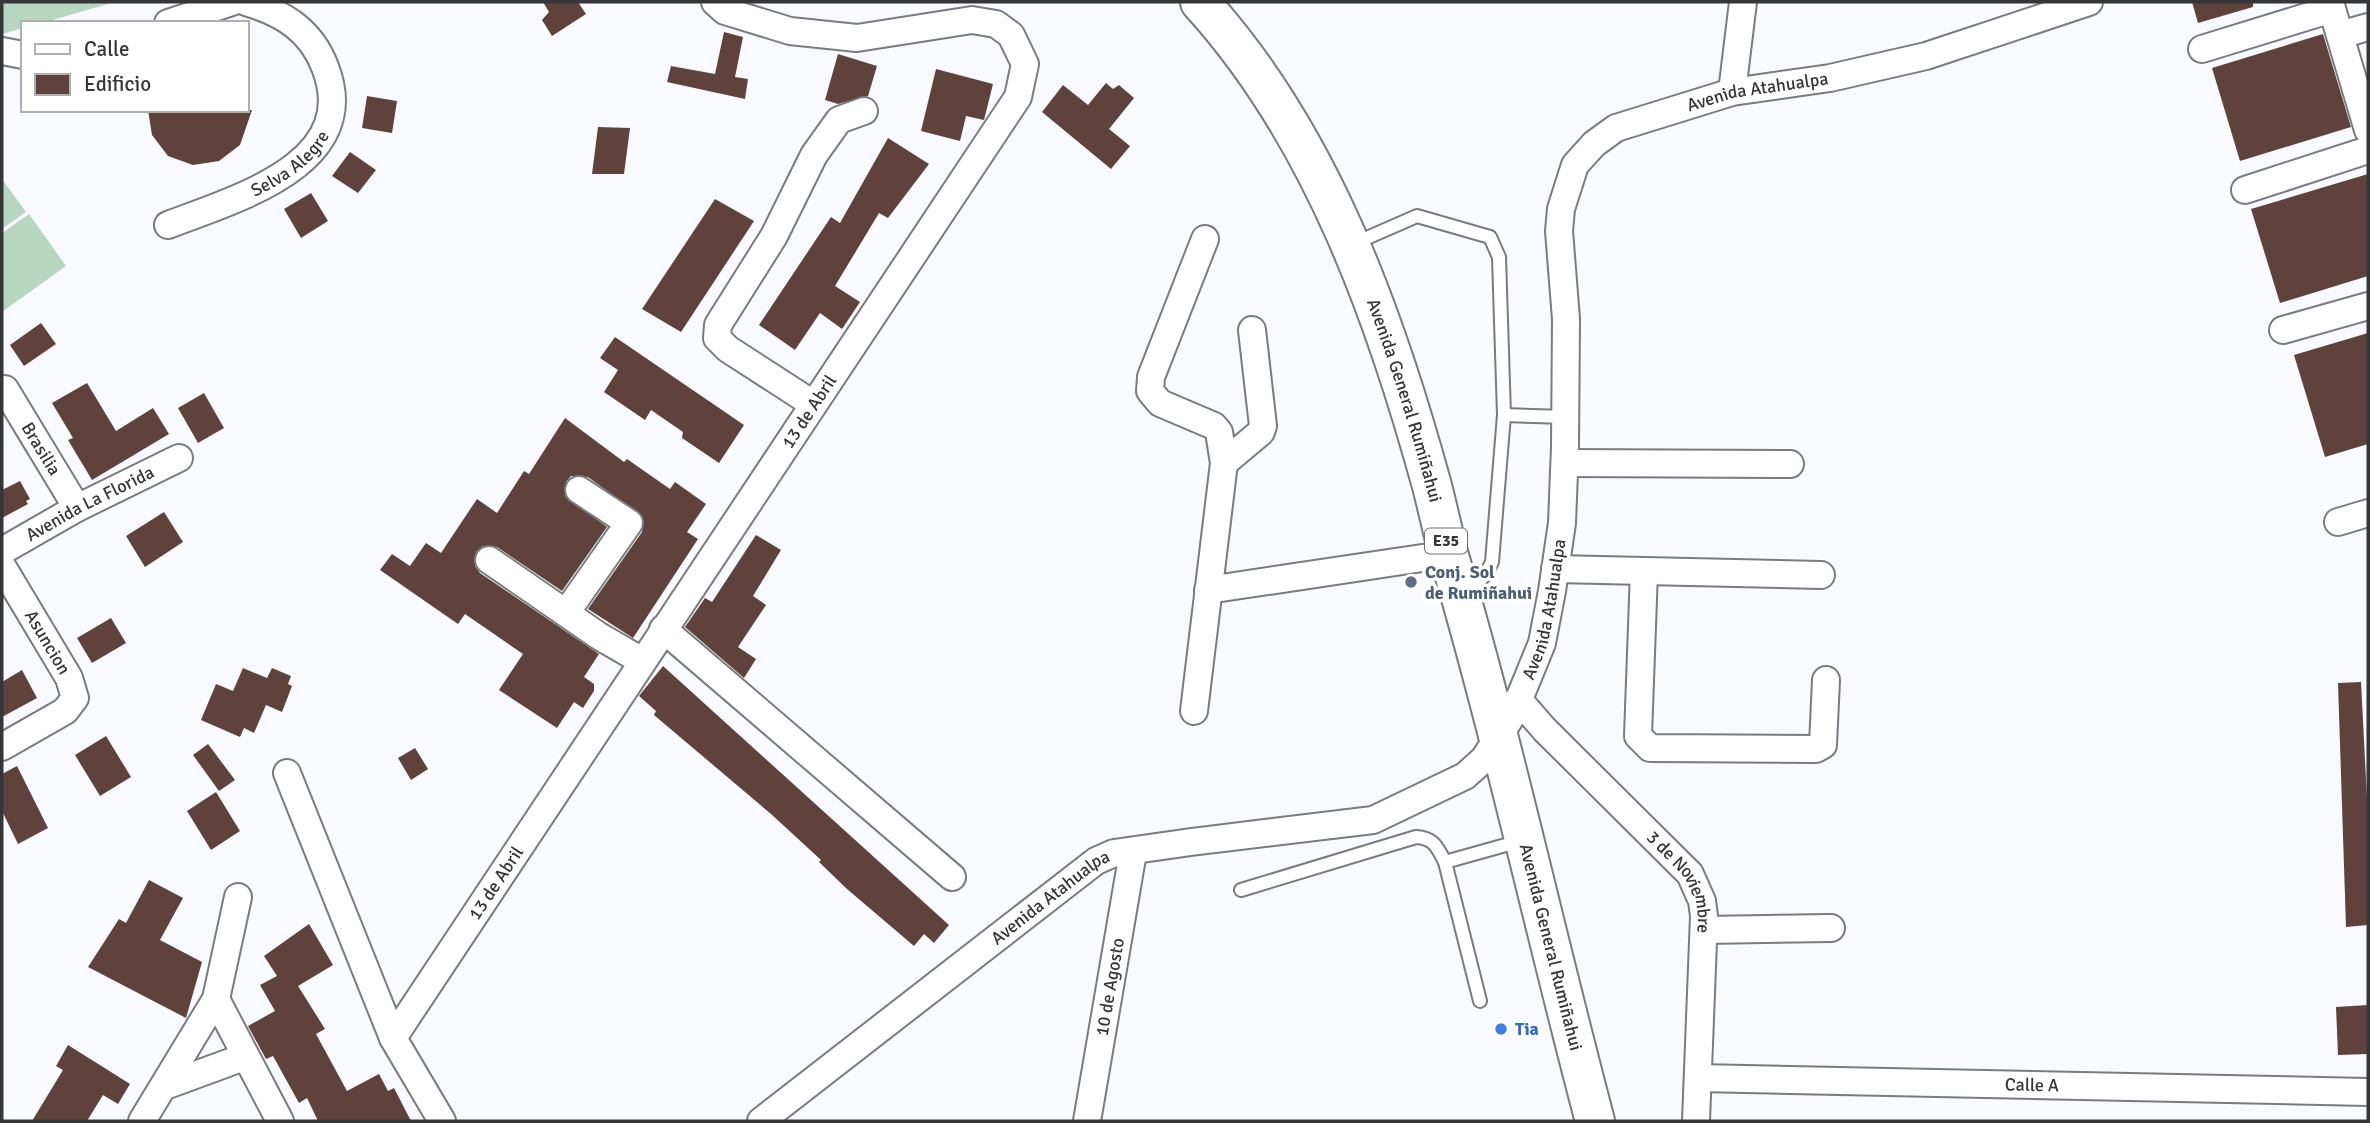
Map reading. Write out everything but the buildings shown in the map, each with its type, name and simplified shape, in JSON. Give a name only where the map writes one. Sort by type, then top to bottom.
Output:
[{"type":"highway","name":"Avenida General Rumiñahui","points":[[1200,2],[1264,84],[1311,163],[1349,246],[1395,365],[1462,597],[1595,1121]]},
{"type":"street","points":[[174,21],[232,2]]},
{"type":"street","name":"Selva Alegre","points":[[168,225],[291,172],[320,143],[324,132],[331,110],[330,80],[321,57],[308,36],[292,22],[271,9],[246,2]]},
{"type":"street","name":"13 de Abril","points":[[393,1038],[1018,97],[1025,64],[1012,35],[996,24],[972,20],[857,38],[790,32],[725,11],[715,2]]},
{"type":"street","points":[[1732,92],[1743,2]]},
{"type":"street","name":"Avenida Atahualpa","points":[[761,1121],[791,1110],[1096,861],[1114,853],[1373,820],[1465,776],[1484,759],[1513,714],[1542,643],[1562,523],[1565,463],[1566,319],[1559,231],[1561,209],[1575,165],[1594,144],[1616,128],[1732,92],[1830,78],[1926,56],[2089,2]]},
{"type":"street","points":[[2202,49],[2331,5],[2368,130]]},
{"type":"street","points":[[2340,35],[2368,27]]},
{"type":"street","points":[[2,51],[21,55]]},
{"type":"street","points":[[813,404],[727,349],[717,338],[718,325],[774,236],[814,155],[839,120],[864,111]]},
{"type":"street","points":[[2245,190],[2368,149]]},
{"type":"street","points":[[1194,711],[1224,463],[1219,432],[1214,426],[1160,403],[1150,391],[1151,377],[1205,239]]},
{"type":"street","points":[[2283,330],[2368,306]]},
{"type":"street","points":[[1224,463],[1261,432],[1264,426],[1252,330]]},
{"type":"street","name":"Brasilia","points":[[5,389],[77,508]]},
{"type":"street","name":"Avenida La Florida","points":[[2,551],[77,508],[178,458]]},
{"type":"street","points":[[1565,463],[1790,464]]},
{"type":"street","points":[[566,613],[629,523],[579,490]]},
{"type":"street","points":[[2338,522],[2368,513]]},
{"type":"street","points":[[1208,590],[1449,554]]},
{"type":"street","points":[[489,560],[642,661]]},
{"type":"street","name":"Asuncion","points":[[2,566],[74,689],[75,698],[56,716],[2,747]]},
{"type":"street","points":[[1555,569],[1821,575]]},
{"type":"street","points":[[1644,571],[1638,736],[1643,744],[1650,748],[1816,750],[1823,745],[1826,735],[1826,680]]},
{"type":"street","points":[[663,629],[952,877]]},
{"type":"street","name":"3 de Noviembre","points":[[1518,699],[1545,730],[1690,874],[1702,901],[1704,930],[1696,1121]]},
{"type":"street","points":[[287,773],[393,1038],[442,1121]]},
{"type":"street","name":"10 de Agosto","points":[[1087,1121],[1133,852]]},
{"type":"street","points":[[142,1121],[216,999],[238,897]]},
{"type":"street","points":[[1704,930],[1831,928]]},
{"type":"street","points":[[216,999],[244,1057],[280,1121]]},
{"type":"street","points":[[165,1086],[244,1057]]},
{"type":"street","name":"Calle A","points":[[1698,1078],[2368,1092]]},
{"type":"lane","points":[[1349,246],[1417,216],[1490,237],[1499,257],[1504,415],[1492,562],[1486,574],[1462,597]]},
{"type":"lane","points":[[1504,415],[1566,416]]},
{"type":"lane","points":[[1241,890],[1416,837],[1435,842],[1445,862],[1480,1001]]},
{"type":"lane","points":[[1445,862],[1523,840]]},
{"type":"green space","points":[[2,2],[115,2],[49,21],[21,21],[21,29],[2,34]]},
{"type":"green space","points":[[2,179],[26,212],[2,229]]},
{"type":"green space","points":[[29,214],[66,266],[2,312],[2,233]]},
{"type":"place","name":"Conj. Sol de Rumiñahui","points":[[1411,582]]},
{"type":"place","name":"Tia","points":[[1501,1029]]}]
